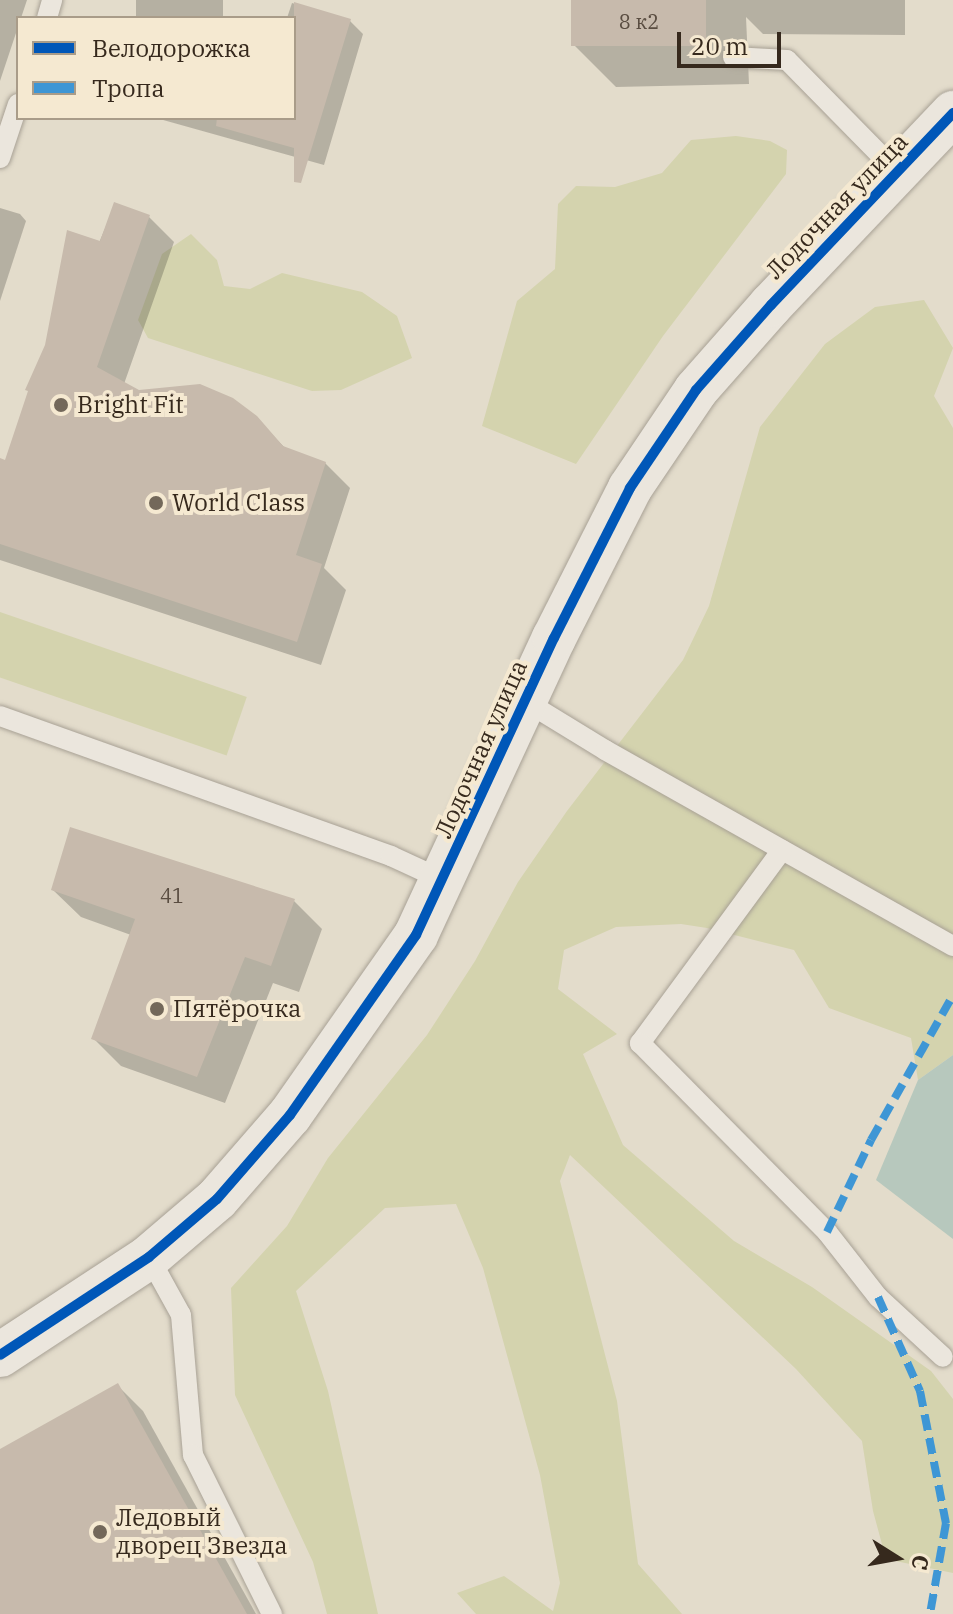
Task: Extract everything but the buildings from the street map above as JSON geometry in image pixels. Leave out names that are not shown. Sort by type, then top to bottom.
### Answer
[{"type":"street","name":"Лодочная улица","points":[[0,1355],[149,1257],[217,1199],[290,1115],[416,935],[525,701],[630,488],[696,390],[953,113]]},
{"type":"lane","points":[[733,57],[787,60],[897,172]]},
{"type":"lane","points":[[0,158],[16,110]]},
{"type":"lane","points":[[525,701],[953,946]]},
{"type":"lane","points":[[0,716],[391,856],[443,880]]},
{"type":"lane","points":[[782,850],[640,1043],[827,1232],[878,1297],[943,1357]]},
{"type":"lane","points":[[149,1257],[181,1315],[193,1455],[272,1614]]},
{"type":"green space","points":[[736,136],[770,141],[787,150],[786,174],[663,336],[576,464],[482,426],[517,301],[555,269],[558,204],[576,186],[615,187],[662,173],[691,140]]},
{"type":"green space","points":[[191,234],[217,260],[224,286],[250,289],[282,273],[362,292],[397,316],[412,358],[341,390],[312,391],[148,338],[138,320],[162,254]]},
{"type":"green space","points":[[924,300],[953,348],[934,396],[953,428],[953,1055],[918,1080],[911,1038],[829,1008],[794,950],[707,928],[681,924],[616,927],[564,950],[558,989],[617,1034],[583,1054],[623,1145],[734,1241],[812,1287],[931,1371],[953,1399],[953,1573],[886,1559],[873,1511],[862,1441],[796,1369],[570,1155],[560,1181],[617,1401],[638,1564],[682,1614],[476,1614],[457,1593],[504,1576],[553,1611],[560,1583],[540,1475],[483,1268],[456,1204],[385,1208],[296,1291],[328,1391],[378,1614],[327,1614],[313,1562],[235,1395],[231,1288],[287,1226],[328,1158],[427,1035],[475,961],[518,882],[567,811],[683,660],[709,606],[760,427],[825,344],[875,307]]},
{"type":"green space","points":[[0,612],[247,697],[227,756],[0,678]]},
{"type":"shaded area","points":[[953,1055],[953,1239],[876,1180],[918,1080]]},
{"type":"marked path","points":[[827,1232],[871,1140],[953,995]]},
{"type":"marked path","points":[[878,1297],[920,1391],[946,1523],[930,1614]]},
{"type":"cycle path","points":[[0,1355],[149,1257],[217,1199],[290,1115],[416,935],[554,638],[630,488],[696,390],[771,305],[953,113]]},
{"type":"place","name":"Bright Fit","points":[[61,405]]},
{"type":"place","name":"World Class","points":[[156,503]]},
{"type":"place","name":"Пятёрочка","points":[[157,1009]]},
{"type":"place","name":"Ледовый дворец Звезда","points":[[100,1532]]}]
